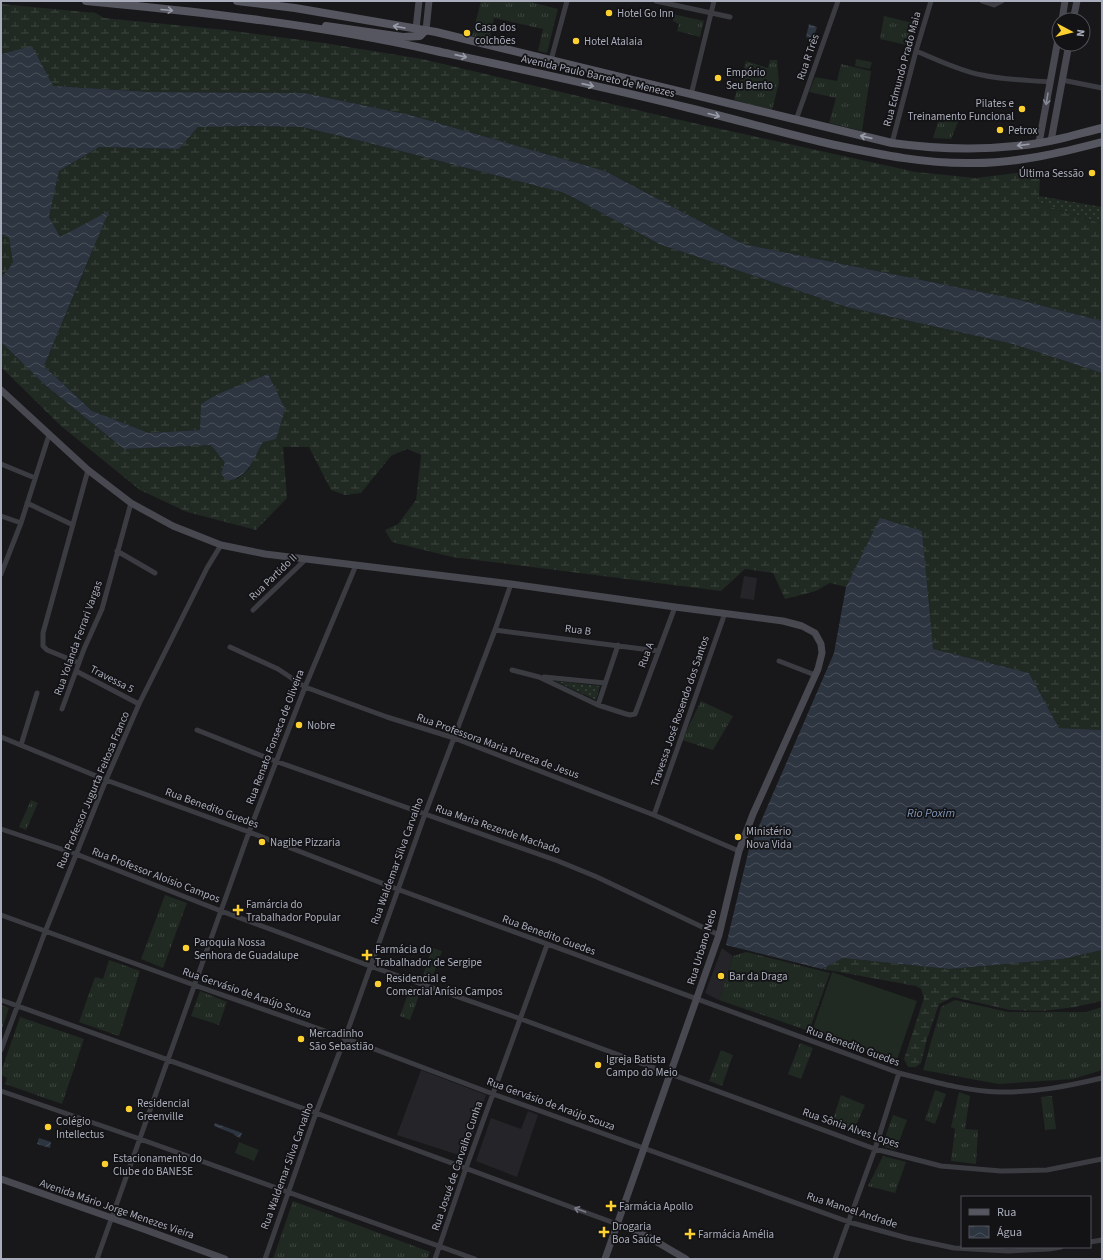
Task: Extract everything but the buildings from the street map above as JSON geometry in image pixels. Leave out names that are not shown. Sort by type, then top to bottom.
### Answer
[{"type":"main road","name":"Avenida Paulo Barreto de Menezes","points":[[86,1],[293,25],[399,43],[686,107],[795,136],[889,157],[935,162],[975,163],[1024,159],[1062,152],[1102,142]]},
{"type":"main road","name":"Avenida Paulo Barreto de Menezes","points":[[237,1],[296,5],[551,60],[892,143],[931,148],[1005,148],[1051,141],[1102,128]]},
{"type":"main road","points":[[293,25],[317,24],[403,37],[421,32],[434,50]]},
{"type":"street","points":[[419,1],[421,32]]},
{"type":"street","points":[[421,32],[429,1]]},
{"type":"street","points":[[551,60],[567,1]]},
{"type":"street","points":[[656,1],[730,17]]},
{"type":"street","points":[[691,95],[714,1]]},
{"type":"street","name":"Rua R Três","points":[[796,120],[838,1]]},
{"type":"street","name":"Rua Edmundo Prado Maia","points":[[892,143],[916,51],[931,1]]},
{"type":"street","points":[[982,1],[994,5],[1002,1]]},
{"type":"street","points":[[1063,12],[1065,1]]},
{"type":"street","points":[[1075,12],[1077,1]]},
{"type":"street","points":[[916,51],[967,71],[982,75],[1050,82]]},
{"type":"street","points":[[1039,143],[1056,52]]},
{"type":"street","points":[[1051,141],[1067,52]]},
{"type":"street","points":[[1062,80],[1102,88]]},
{"type":"street","points":[[1044,114],[1056,113]]},
{"type":"street","points":[[1,390],[88,470],[131,503],[173,526],[221,545],[265,554],[510,584],[725,613]]},
{"type":"street","points":[[1,574],[21,523],[50,435]]},
{"type":"street","points":[[1,464],[35,478]]},
{"type":"street","points":[[79,663],[47,650],[43,646],[43,633],[88,470]]},
{"type":"street","points":[[27,503],[73,525]]},
{"type":"street","name":"Rua Yolanda Ferrari Vargas","points":[[62,709],[79,663],[102,609],[131,503]]},
{"type":"street","points":[[1,516],[21,523]]},
{"type":"street","name":"Rua Professor Jugurta Feitosa Franco","points":[[1,1050],[16,1006],[76,854],[139,704],[207,568],[221,545]]},
{"type":"street","points":[[118,551],[155,573]]},
{"type":"street","name":"Rua Partido II","points":[[253,610],[306,558]]},
{"type":"street","name":"Rua Renato Fonseca de Oliveira","points":[[97,1259],[167,1059],[275,762],[356,565]]},
{"type":"street","name":"Rua Waldemar Silva Carvalho","points":[[265,1259],[397,890],[496,630],[510,584]]},
{"type":"street","name":"Rua A","points":[[598,705],[630,715],[635,714],[675,607]]},
{"type":"street","name":"Rua Urbano Neto","points":[[605,1259],[719,935],[739,851],[753,814],[815,675],[822,653],[821,644],[815,633],[802,626],[783,620],[725,613]]},
{"type":"street","name":"Travessa José Rosendo dos Santos","points":[[654,815],[725,613]]},
{"type":"street","name":"Rua B","points":[[496,630],[658,651]]},
{"type":"street","points":[[539,677],[598,705],[618,645]]},
{"type":"street","name":"Rua Professora Maria Pureza de Jesus","points":[[230,647],[278,669],[305,687],[387,717],[454,738],[654,815],[739,851]]},
{"type":"street","points":[[779,661],[815,675]]},
{"type":"street","points":[[512,670],[539,677],[605,683]]},
{"type":"street","name":"Travessa 5","points":[[76,672],[139,704]]},
{"type":"street","points":[[21,745],[37,693]]},
{"type":"street","name":"Rua Maria Rezende Machado","points":[[197,730],[275,762],[558,861],[597,877],[719,935]]},
{"type":"street","name":"Rua Benedito Guedes","points":[[1,737],[106,780],[249,832],[397,890],[899,1073],[952,1086],[998,1092],[1065,1087],[1102,1078]]},
{"type":"street","name":"Rua Professor Aloísio Campos","points":[[1,829],[76,854],[221,911],[370,966],[521,1019]]},
{"type":"street","name":"Rua Gervásio de Araújo Souza","points":[[1,915],[345,1038],[493,1094],[644,1148]]},
{"type":"street","name":"Rua Josué de Carvalho Cunha","points":[[435,1259],[466,1168],[547,945]]},
{"type":"street","points":[[1,1000],[316,1113],[617,1224],[645,1235],[686,1259]]},
{"type":"street","name":"Rua Sônia Alves Lopes","points":[[521,1019],[875,1149],[941,1166],[1001,1171],[1046,1170],[1102,1159]]},
{"type":"street","points":[[835,1259],[875,1149],[899,1073]]},
{"type":"street","points":[[1,1091],[475,1259]]},
{"type":"street","name":"Rua Manoel Andrade","points":[[644,1148],[849,1222],[907,1238],[954,1248],[1008,1250],[1056,1248]]},
{"type":"street","name":"Avenida Mário Jorge Menezes Vieira","points":[[1,1179],[225,1259]]},
{"type":"street","points":[[1091,1242],[1102,1240]]},
{"type":"shaded area","points":[[744,576],[757,578],[754,600],[740,598]]},
{"type":"shaded area","points":[[722,948],[733,956],[719,1000],[705,993]]},
{"type":"shaded area","points":[[421,1070],[486,1095],[465,1157],[397,1135]]},
{"type":"shaded area","points":[[528,1111],[538,1115],[517,1177],[476,1161],[491,1118],[521,1129]]},
{"type":"green space","points":[[481,1],[527,1],[558,9],[547,53],[538,51],[543,29],[494,18],[489,40],[472,36]]},
{"type":"green space","points":[[1,4],[96,13],[104,18],[226,30],[324,43],[422,59],[671,118],[916,172],[976,178],[1032,171],[1040,178],[1039,196],[1036,202],[1102,224],[1102,321],[1016,299],[743,244],[605,171],[410,115],[304,93],[153,92],[52,86],[32,47],[1,54]]},
{"type":"green space","points":[[673,14],[704,21],[700,37],[677,31],[679,24],[673,21]]},
{"type":"green space","points":[[884,16],[917,24],[911,46],[880,39]]},
{"type":"green space","points":[[856,59],[872,62],[870,69],[855,66]]},
{"type":"green space","points":[[770,60],[777,60],[779,83],[772,110],[734,100],[746,61],[768,68]]},
{"type":"green space","points":[[841,64],[871,71],[862,131],[829,123],[836,98],[809,92],[815,77],[837,81]]},
{"type":"green space","points":[[941,112],[959,120],[951,139],[933,138]]},
{"type":"green space","points":[[198,127],[302,127],[565,193],[659,244],[847,307],[1013,344],[1102,373],[1102,730],[1059,728],[1029,673],[932,649],[922,531],[880,519],[846,587],[830,583],[816,591],[785,599],[773,573],[745,569],[721,591],[452,557],[392,542],[385,530],[398,524],[416,500],[421,455],[407,449],[391,456],[361,493],[345,495],[331,490],[309,447],[283,447],[287,498],[256,530],[187,512],[140,490],[61,426],[1,367],[1,342],[44,384],[124,449],[211,445],[237,479],[248,470],[263,442],[268,374],[246,383],[200,430],[149,433],[92,411],[44,366],[108,212],[60,238],[49,217],[59,171],[99,147],[179,149]]},
{"type":"green space","points":[[1039,196],[1102,207],[1102,224],[1036,202]]},
{"type":"green space","points":[[1,234],[9,238],[13,263],[1,278]]},
{"type":"green space","points":[[555,681],[600,686],[596,700]]},
{"type":"green space","points":[[701,701],[733,716],[713,750],[682,740]]},
{"type":"green space","points":[[31,800],[38,803],[26,830],[19,827]]},
{"type":"green space","points":[[165,895],[187,903],[163,968],[141,959]]},
{"type":"green space","points":[[432,948],[442,951],[431,981],[422,978]]},
{"type":"green space","points":[[1102,950],[1102,1001],[1075,1007],[1043,1011],[1010,1010],[953,997],[939,1004],[927,1039],[921,1063],[916,1067],[908,1067],[904,1059],[924,998],[921,989],[916,986],[822,969],[843,958],[949,969],[1063,959]]},
{"type":"green space","points":[[746,952],[830,973],[809,1031],[719,1000],[733,956]]},
{"type":"green space","points":[[109,960],[140,971],[119,1036],[79,1022],[95,977],[103,979]]},
{"type":"green space","points":[[832,972],[917,1001],[897,1060],[812,1031]]},
{"type":"green space","points":[[411,986],[421,990],[410,1020],[400,1016]]},
{"type":"green space","points":[[200,991],[227,1002],[219,1025],[191,1016]]},
{"type":"green space","points":[[955,1000],[1008,1012],[1086,1012],[1102,1007],[1102,1070],[1073,1079],[998,1084],[923,1070],[941,1007]]},
{"type":"green space","points":[[1,1005],[9,1008],[1,1032]]},
{"type":"green space","points":[[20,1017],[84,1039],[62,1104],[5,1084],[7,1078],[1,1075],[1,1072]]},
{"type":"green space","points":[[800,1043],[813,1048],[801,1079],[788,1074]]},
{"type":"green space","points":[[721,1050],[733,1055],[722,1086],[709,1081]]},
{"type":"green space","points":[[935,1090],[946,1094],[935,1124],[925,1120]]},
{"type":"green space","points":[[959,1092],[970,1096],[965,1129],[978,1130],[976,1164],[951,1161],[955,1129],[951,1127]]},
{"type":"green space","points":[[841,1095],[865,1105],[854,1130],[832,1122]]},
{"type":"green space","points":[[1052,1096],[1056,1129],[1045,1130],[1041,1097]]},
{"type":"green space","points":[[893,1115],[907,1120],[896,1150],[882,1146]]},
{"type":"green space","points":[[239,1142],[259,1150],[254,1161],[235,1153]]},
{"type":"green space","points":[[883,1156],[906,1162],[895,1193],[868,1186]]},
{"type":"green space","points":[[293,1201],[430,1252],[427,1259],[273,1259]]},
{"type":"water","points":[[809,24],[817,27],[813,39],[806,37]]},
{"type":"water","points":[[32,46],[53,86],[153,92],[304,93],[410,115],[605,171],[743,244],[1016,299],[1102,321],[1102,373],[1013,344],[847,307],[659,244],[565,193],[302,127],[198,127],[179,149],[99,147],[59,171],[49,217],[60,237],[109,211],[44,366],[92,411],[149,433],[200,430],[201,404],[218,394],[268,374],[285,409],[276,439],[263,442],[246,471],[235,479],[228,481],[221,474],[225,463],[211,445],[124,449],[44,384],[1,342],[1,278],[13,263],[9,238],[1,234],[1,54]]},
{"type":"water","name":"Rio Poxim","points":[[880,518],[922,531],[933,649],[1029,673],[1059,728],[1102,730],[1102,950],[1063,959],[949,969],[843,958],[822,969],[726,945],[749,849],[834,653],[846,587]]},
{"type":"water","points":[[215,1123],[242,1133],[240,1138],[214,1126]]},
{"type":"water","points":[[39,1138],[51,1142],[50,1148],[37,1144]]},
{"type":"place","name":"Hotel Go Inn","points":[[609,13]]},
{"type":"place","name":"Casa dos colchões","points":[[467,33]]},
{"type":"place","name":"Hotel Atalaia","points":[[576,41]]},
{"type":"place","name":"Empório Seu Bento","points":[[718,78]]},
{"type":"place","name":"Pilates e Treinamento Funcional","points":[[1022,109]]},
{"type":"place","name":"Petrox","points":[[1000,130]]},
{"type":"place","name":"Última Sessão","points":[[1092,173]]},
{"type":"place","name":"Nobre","points":[[299,725]]},
{"type":"place","name":"Ministério Nova Vida","points":[[738,837]]},
{"type":"place","name":"Nagibe Pizzaria","points":[[262,842]]},
{"type":"place","name":"Famárcia do Trabalhador Popular","points":[[238,910]]},
{"type":"place","name":"Paroquia Nossa Senhora de Guadalupe","points":[[186,948]]},
{"type":"place","name":"Farmácia do Trabalhador de Sergipe","points":[[367,955]]},
{"type":"place","name":"Bar da Draga","points":[[721,976]]},
{"type":"place","name":"Residencial e Comercial Anísio Campos","points":[[378,984]]},
{"type":"place","name":"Mercadinho São Sebastião","points":[[301,1039]]},
{"type":"place","name":"Igreja Batista Campo do Meio","points":[[598,1065]]},
{"type":"place","name":"Residencial Greenville","points":[[129,1109]]},
{"type":"place","name":"Colégio Intellectus","points":[[48,1127]]},
{"type":"place","name":"Estacionamento do Clube do BANESE","points":[[105,1164]]},
{"type":"place","name":"Farmácia Apollo","points":[[611,1206]]},
{"type":"place","name":"Drogaria Boa Saúde","points":[[604,1232]]},
{"type":"place","name":"Farmácia Amélia","points":[[690,1234]]}]
